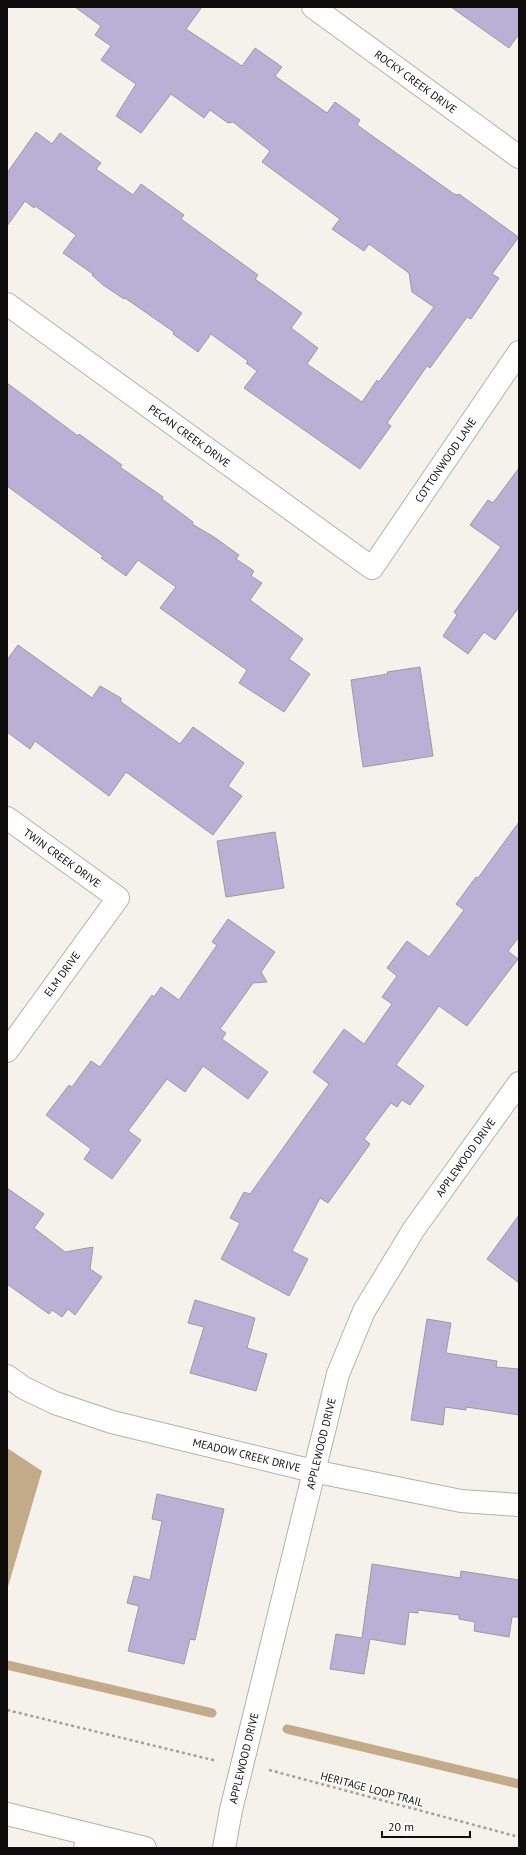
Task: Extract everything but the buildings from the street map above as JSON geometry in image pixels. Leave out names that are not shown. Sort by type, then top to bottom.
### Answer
[{"type":"street","name":"ROCKY CREEK DRIVE","points":[[313,7],[519,158]]},
{"type":"street","name":"PECAN CREEK DRIVE","points":[[7,304],[372,568]]},
{"type":"street","name":"COTTONWOOD LANE","points":[[372,568],[519,352]]},
{"type":"street","name":"TWIN CREEK DRIVE","points":[[7,818],[118,898]]},
{"type":"street","name":"ELM DRIVE","points":[[7,1050],[118,898]]},
{"type":"street","name":"APPLEWOOD DRIVE","points":[[224,1848],[313,1471],[338,1374],[364,1311],[414,1229],[519,1083]]},
{"type":"street","name":"MEADOW CREEK DRIVE","points":[[7,1376],[24,1388],[55,1403],[81,1413],[313,1471],[462,1501],[519,1505]]},
{"type":"street","points":[[7,1814],[86,1841],[145,1848]]},
{"type":"path","points":[[7,1710],[214,1760]]},
{"type":"path","name":"HERITAGE LOOP TRAIL","points":[[267,1770],[519,1837]]},
{"type":"shaded area","points":[[7,1448],[42,1471],[7,1590]]},
{"type":"waterway","points":[[7,1665],[212,1713]]},
{"type":"waterway","points":[[287,1729],[519,1784]]}]
